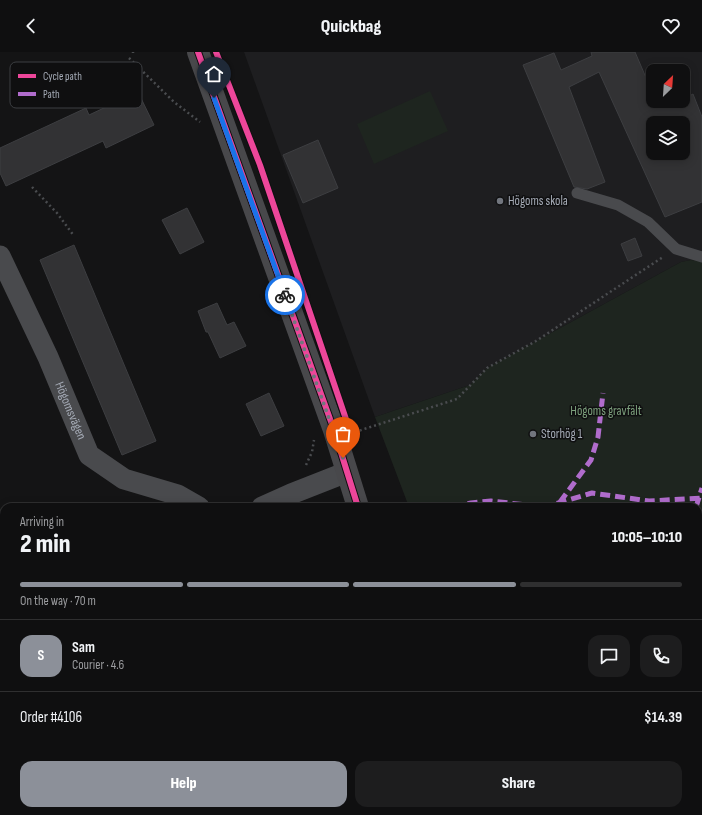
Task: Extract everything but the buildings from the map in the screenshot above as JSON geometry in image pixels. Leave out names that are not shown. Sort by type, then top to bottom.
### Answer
[{"type":"street","points":[[198,52],[357,503]]},
{"type":"street","name":"Högomsvägen","points":[[0,256],[48,358],[89,455],[124,479],[178,496],[191,503]]},
{"type":"street","points":[[271,503],[347,472]]},
{"type":"lane","points":[[577,193],[618,205],[648,222],[676,249],[702,257]]},
{"type":"path","points":[[142,68],[174,102],[201,123]]},
{"type":"path","points":[[32,187],[58,213],[74,236]]},
{"type":"path","points":[[349,427],[351,434],[457,399],[487,368],[536,341],[676,249]]},
{"type":"shaded area","name":"Högoms skola","points":[[244,52],[702,52],[702,262],[691,260],[681,262],[487,368],[470,385],[375,417]]},
{"type":"green space","points":[[430,91],[448,131],[374,164],[357,124]]},
{"type":"green space","name":"Högoms gravfält","points":[[691,260],[702,262],[702,503],[407,503],[375,417],[470,385],[487,368],[681,262]]},
{"type":"marked path","points":[[560,502],[591,460],[598,437],[603,393]]},
{"type":"marked path","points":[[697,503],[702,488]]},
{"type":"marked path","points":[[558,503],[592,493],[649,501],[702,498]]},
{"type":"marked path","points":[[471,503],[491,501],[509,503]]},
{"type":"cycle path","points":[[198,52],[334,430],[357,503]]},
{"type":"cycle path","points":[[216,52],[260,165],[351,434]]},
{"type":"way so far","points":[[285,295],[343,458]]},
{"type":"place","name":"Högoms skola","points":[[500,201]]},
{"type":"place","name":"Storhög 1","points":[[533,434]]},
{"type":"route","points":[[214,98],[285,295]]}]
